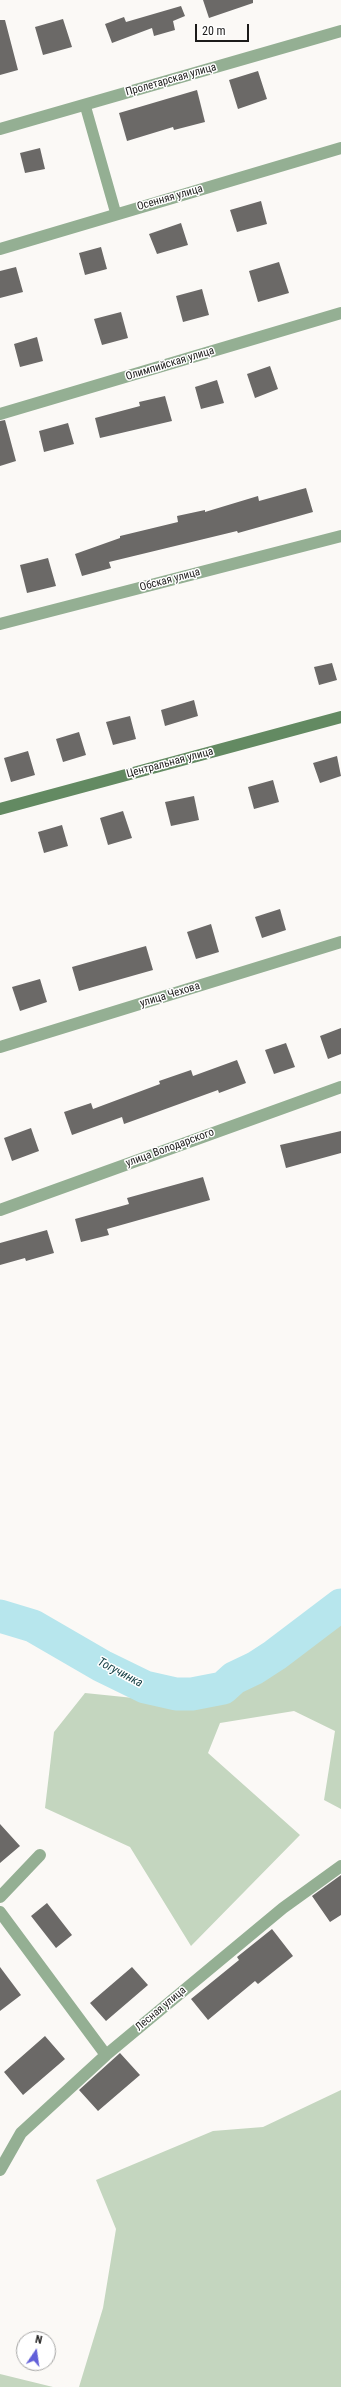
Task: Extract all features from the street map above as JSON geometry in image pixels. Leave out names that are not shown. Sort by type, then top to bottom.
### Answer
[{"type":"main road","name":"Центральная улица","points":[[0,810],[341,717]]},
{"type":"street","name":"Пролетарская улица","points":[[0,129],[341,30]]},
{"type":"street","name":"Осенняя улица","points":[[0,249],[341,148]]},
{"type":"street","name":"Олимпийская улица","points":[[0,414],[341,313]]},
{"type":"street","name":"Обская улица","points":[[0,624],[341,536]]},
{"type":"street","name":"улица Чехова","points":[[0,1048],[341,942]]},
{"type":"street","name":"улица Володарского","points":[[0,1210],[341,1087]]},
{"type":"street","points":[[0,1897],[40,1855]]},
{"type":"street","name":"Лесная улица","points":[[0,2170],[21,2133],[106,2055],[283,1908],[341,1866]]},
{"type":"street","points":[[0,1912],[106,2055]]},
{"type":"lane","points":[[85,105],[116,214]]},
{"type":"green space","points":[[341,1621],[341,1809],[324,1800],[335,1731],[294,1711],[220,1723],[208,1753],[300,1835],[191,1946],[130,1847],[45,1808],[54,1732],[85,1693],[202,1705]]},
{"type":"green space","points":[[341,2090],[341,2387],[79,2387],[103,2308],[116,2229],[96,2180],[213,2131],[263,2127]]},
{"type":"green space","points":[[0,2374],[53,2387],[0,2387]]},
{"type":"building","points":[[203,0],[253,0],[253,3],[209,18]]},
{"type":"building","points":[[181,6],[185,16],[173,21],[175,30],[154,36],[152,28],[112,43],[105,24],[124,17],[126,22]]},
{"type":"building","points":[[63,19],[72,47],[43,55],[35,27]]},
{"type":"building","points":[[0,20],[5,20],[18,70],[0,75]]},
{"type":"building","points":[[258,71],[267,99],[238,109],[229,80]]},
{"type":"building","points":[[197,90],[205,122],[174,130],[173,127],[127,141],[119,113]]},
{"type":"building","points":[[40,148],[45,169],[25,173],[20,153]]},
{"type":"building","points":[[261,201],[267,224],[237,232],[230,210]]},
{"type":"building","points":[[181,223],[188,245],[157,254],[149,234]]},
{"type":"building","points":[[101,247],[107,269],[85,275],[79,253]]},
{"type":"building","points":[[279,262],[289,293],[258,302],[249,271]]},
{"type":"building","points":[[16,267],[23,292],[0,298],[0,271]]},
{"type":"building","points":[[202,289],[209,315],[183,322],[176,296]]},
{"type":"building","points":[[121,312],[128,338],[102,345],[94,319]]},
{"type":"building","points":[[37,337],[43,361],[20,367],[14,344]]},
{"type":"building","points":[[270,366],[278,389],[255,398],[247,374]]},
{"type":"building","points":[[217,380],[224,403],[201,409],[195,387]]},
{"type":"building","points":[[165,396],[172,421],[100,438],[95,418],[140,406],[139,402]]},
{"type":"building","points":[[5,420],[16,461],[0,466],[0,421]]},
{"type":"building","points":[[68,423],[74,444],[44,452],[39,431]]},
{"type":"building","points":[[306,488],[313,512],[238,533],[237,531],[109,562],[111,568],[82,576],[75,554],[120,538],[120,536],[178,522],[177,516],[205,510],[205,512],[258,496],[259,501]]},
{"type":"building","points":[[48,558],[56,586],[27,593],[20,565]]},
{"type":"building","points":[[332,663],[337,680],[319,685],[314,667]]},
{"type":"building","points":[[194,700],[198,716],[165,726],[161,710]]},
{"type":"building","points":[[130,716],[136,739],[113,745],[106,722]]},
{"type":"building","points":[[79,732],[86,755],[63,762],[56,739]]},
{"type":"building","points":[[28,751],[35,775],[11,782],[4,758]]},
{"type":"building","points":[[337,756],[341,776],[320,783],[313,763]]},
{"type":"building","points":[[273,780],[279,802],[254,809],[248,787]]},
{"type":"building","points":[[194,796],[199,820],[171,826],[165,802]]},
{"type":"building","points":[[123,811],[132,838],[108,845],[100,818]]},
{"type":"building","points":[[62,825],[68,846],[44,853],[38,832]]},
{"type":"building","points":[[280,909],[286,930],[262,938],[255,917]]},
{"type":"building","points":[[211,924],[219,952],[196,959],[187,932]]},
{"type":"building","points":[[146,946],[153,970],[79,991],[72,967]]},
{"type":"building","points":[[40,979],[47,1002],[20,1011],[12,987]]},
{"type":"building","points":[[341,1028],[341,1054],[328,1059],[320,1036]]},
{"type":"building","points":[[286,1043],[295,1067],[274,1074],[265,1050]]},
{"type":"building","points":[[237,1060],[246,1083],[219,1093],[218,1090],[124,1124],[122,1117],[72,1135],[64,1112],[91,1103],[93,1109],[160,1084],[159,1081],[191,1070],[193,1076]]},
{"type":"building","points":[[31,1128],[39,1151],[12,1161],[4,1138]]},
{"type":"building","points":[[341,1131],[341,1153],[286,1168],[280,1145]]},
{"type":"building","points":[[203,1177],[210,1200],[107,1229],[109,1235],[81,1242],[75,1219],[129,1204],[127,1198]]},
{"type":"building","points":[[47,1230],[54,1253],[26,1261],[25,1258],[0,1265],[0,1243]]},
{"type":"building","points":[[0,1824],[20,1846],[0,1863]]},
{"type":"building","points":[[341,1875],[341,1915],[330,1922],[312,1896]]},
{"type":"building","points":[[47,1903],[72,1935],[56,1948],[31,1916]]},
{"type":"building","points":[[272,1929],[293,1956],[258,1984],[255,1981],[208,2020],[191,1999],[239,1960],[237,1957]]},
{"type":"building","points":[[0,1967],[21,1995],[0,2011]]},
{"type":"building","points":[[132,1967],[148,1985],[106,2021],[90,2003]]},
{"type":"building","points":[[45,2036],[65,2059],[23,2095],[4,2072]]},
{"type":"building","points":[[120,2053],[140,2075],[98,2111],[79,2090]]},
{"type":"waterway","name":"Тогучинка","points":[[0,1616],[33,1626],[102,1666],[145,1687],[176,1694],[192,1694],[223,1688],[234,1678],[255,1668],[275,1655],[341,1605]]}]
